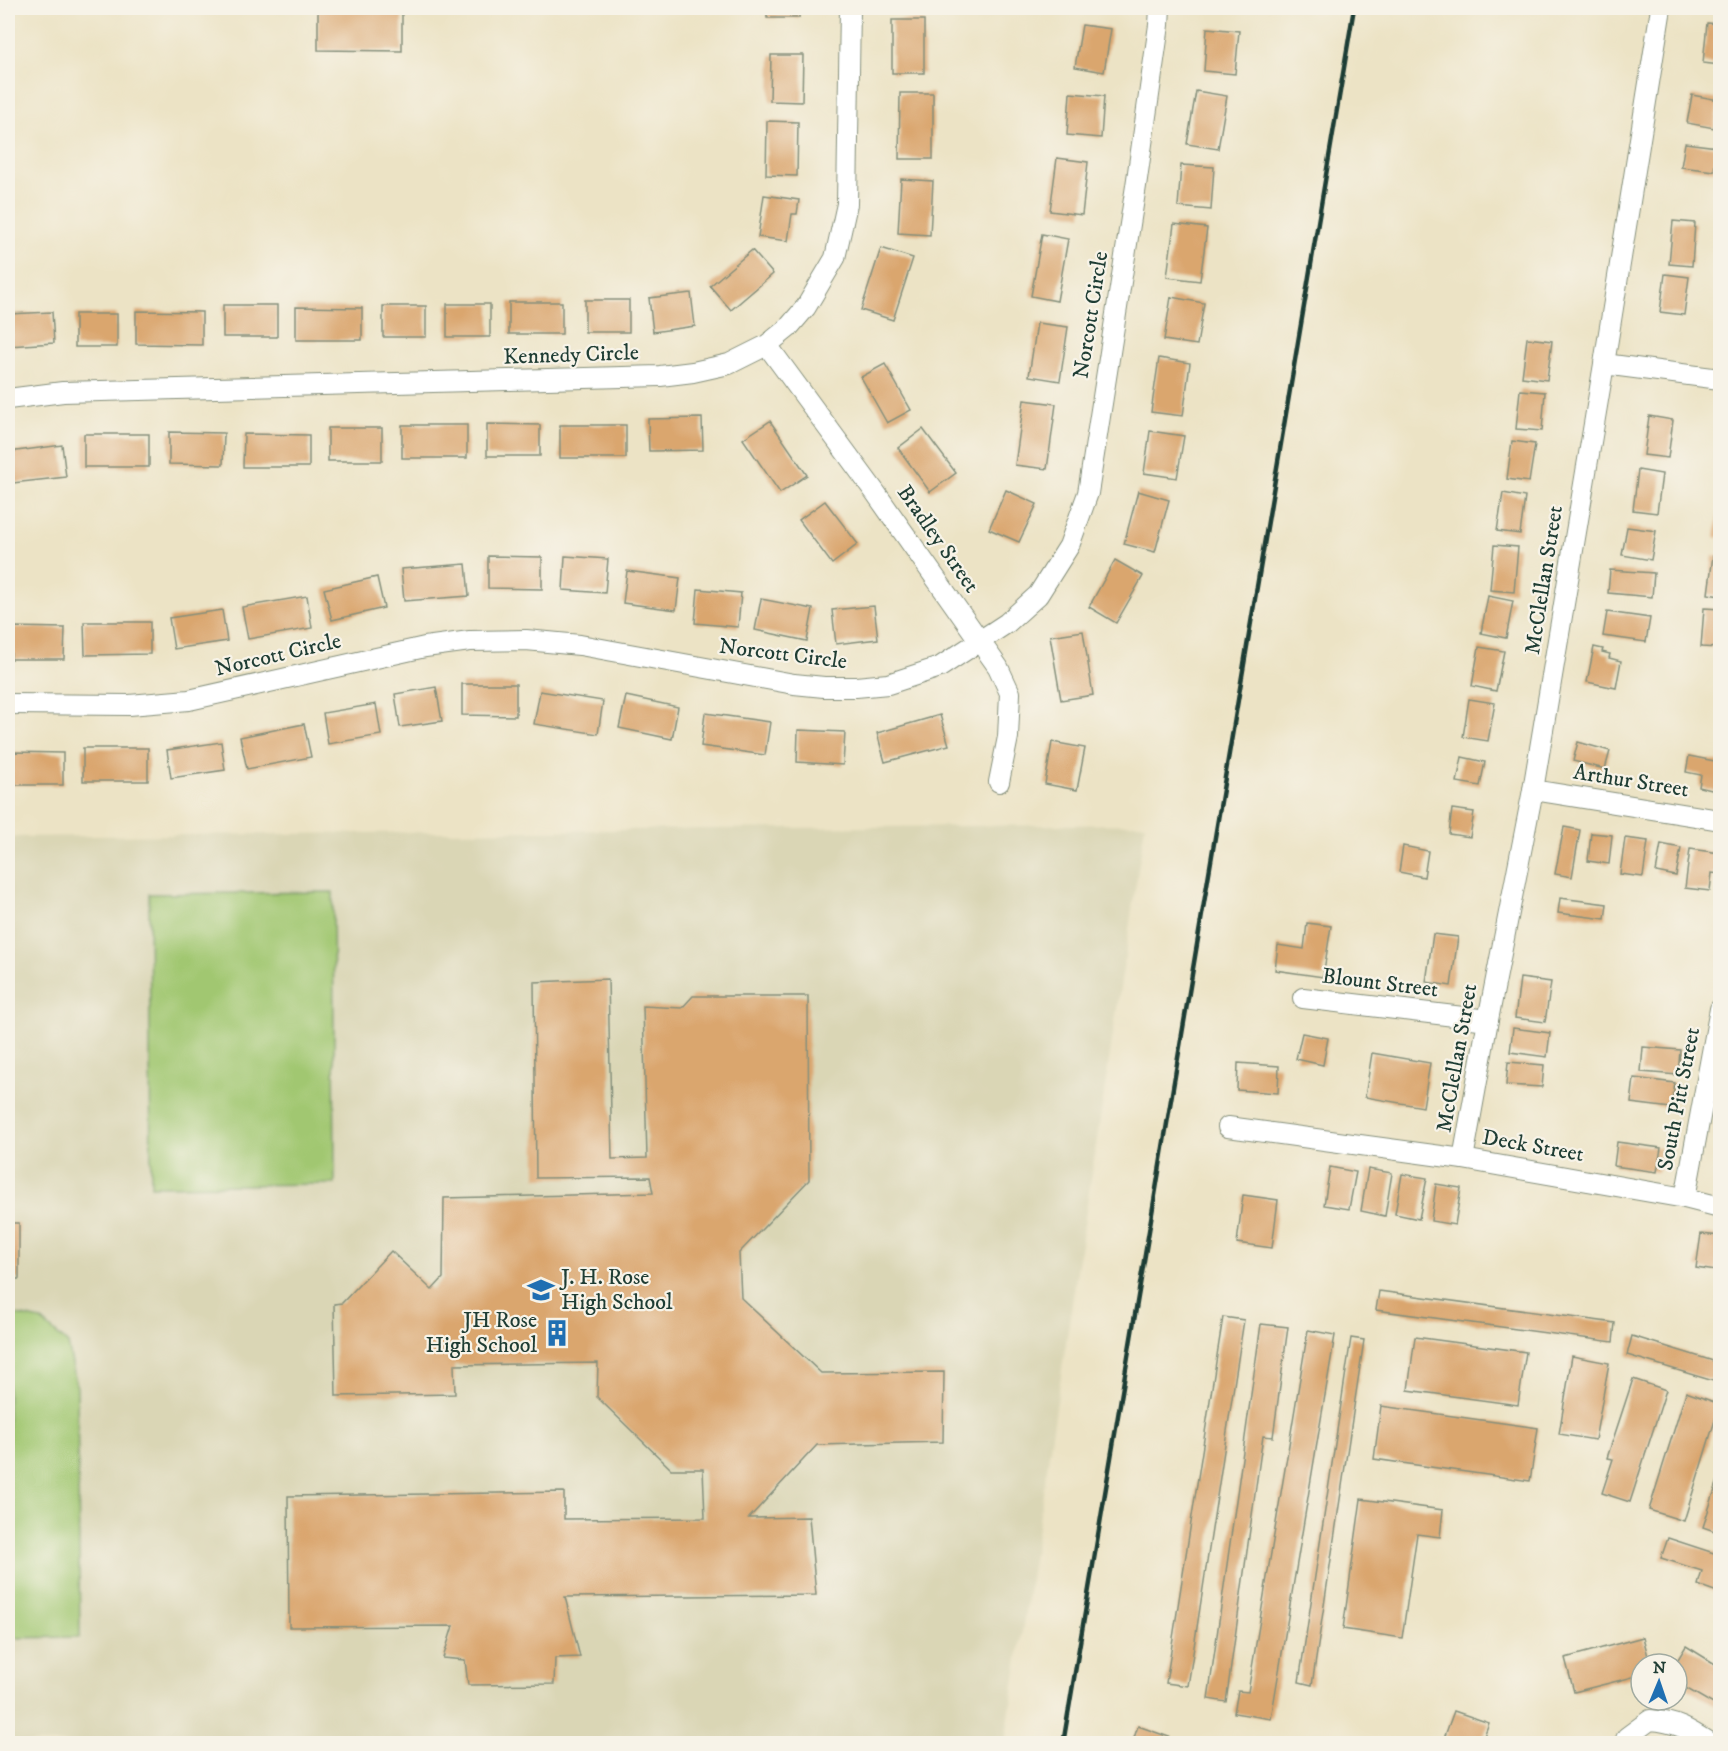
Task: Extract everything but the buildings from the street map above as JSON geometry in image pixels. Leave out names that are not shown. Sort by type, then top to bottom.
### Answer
[{"type":"street","name":"Kennedy Circle","points":[[8,399],[63,392],[660,376],[729,364],[767,345],[788,328],[806,307],[835,258],[847,204],[850,8]]},
{"type":"street","name":"Norcott Circle","points":[[8,704],[129,705],[189,700],[425,647],[482,640],[526,640],[580,645],[794,684],[824,687],[888,684],[940,667],[1007,623],[1038,594],[1069,546],[1088,493],[1136,186],[1160,8]]},
{"type":"street","name":"McClellan Street","points":[[1464,1159],[1488,1020],[1533,790],[1661,8]]},
{"type":"street","name":"Bradley Street","points":[[767,345],[875,492],[998,667],[1010,693],[1008,737],[999,782]]},
{"type":"street","points":[[1604,364],[1720,379]]},
{"type":"street","name":"Arthur Street","points":[[1533,790],[1720,820]]},
{"type":"street","name":"Blount Street","points":[[1303,998],[1488,1020]]},
{"type":"street","name":"South Pitt Street","points":[[1685,1198],[1720,1008]]},
{"type":"street","name":"Deck Street","points":[[1228,1127],[1464,1159],[1685,1198],[1720,1207]]},
{"type":"street","points":[[1624,1743],[1627,1737],[1650,1720],[1684,1726],[1711,1743]]},
{"type":"shaded area","name":"J. H. Rose High School","points":[[1145,824],[1005,1743],[8,1743],[8,837]]},
{"type":"green space","points":[[333,892],[335,1184],[151,1186],[149,894]]},
{"type":"green space","points":[[8,1313],[41,1320],[68,1344],[77,1388],[80,1637],[8,1638]]},
{"type":"railway","points":[[1063,1744],[1354,8]]},
{"type":"place","name":"J. H. Rose High School","points":[[541,1290]]},
{"type":"place","name":"JH Rose High School","points":[[557,1333]]}]
